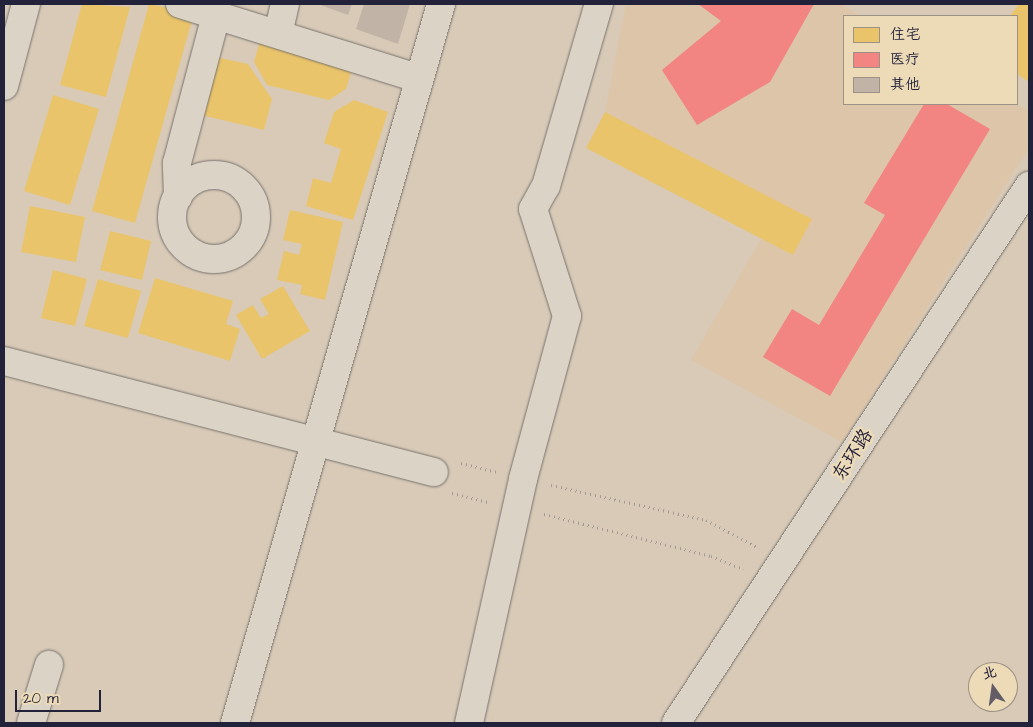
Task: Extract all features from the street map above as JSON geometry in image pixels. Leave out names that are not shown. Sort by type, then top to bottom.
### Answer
[{"type":"street","points":[[4,86],[26,4]]},
{"type":"street","points":[[180,4],[418,78]]},
{"type":"street","points":[[278,34],[285,4]]},
{"type":"street","points":[[236,723],[418,78],[441,4]]},
{"type":"street","points":[[469,723],[516,508],[567,316],[533,209],[546,186],[599,4]]},
{"type":"street","points":[[178,197],[176,163],[216,15]]},
{"type":"street","name":"东环路","points":[[676,723],[1029,186]]},
{"type":"street","points":[[4,361],[434,472]]},
{"type":"street","points":[[31,723],[49,665]]},
{"type":"path","points":[[448,460],[523,479],[706,520],[777,571],[435,489],[434,472],[448,460]]},
{"type":"shaded area","points":[[626,4],[840,4],[860,15],[843,15],[843,105],[1018,105],[1029,111],[1029,148],[842,442],[691,360],[761,239],[793,255],[811,219],[605,112]]},
{"type":"building: 住宅","points":[[82,4],[130,7],[106,97],[60,85]]},
{"type":"building: 住宅","points":[[149,4],[194,13],[135,223],[92,211]]},
{"type":"building: 住宅","points":[[1019,4],[1029,4],[1029,82],[1018,75],[1018,15],[1011,15]]},
{"type":"building: 住宅","points":[[261,38],[353,66],[346,89],[329,100],[267,85],[254,62]]},
{"type":"building: 住宅","points":[[211,56],[248,64],[272,99],[264,130],[197,114]]},
{"type":"building: 住宅","points":[[53,95],[99,109],[70,205],[24,191]]},
{"type":"building: 住宅","points":[[354,100],[388,112],[353,220],[306,206],[313,178],[331,183],[341,149],[324,143],[334,112]]},
{"type":"building: 住宅","points":[[605,112],[812,219],[793,255],[586,148]]},
{"type":"building: 住宅","points":[[30,206],[85,217],[76,262],[21,252]]},
{"type":"building: 住宅","points":[[290,210],[343,222],[325,300],[300,294],[302,285],[277,280],[284,251],[299,255],[302,244],[283,240]]},
{"type":"building: 住宅","points":[[110,231],[151,241],[142,280],[100,270]]},
{"type":"building: 住宅","points":[[53,270],[87,279],[75,326],[41,318]]},
{"type":"building: 住宅","points":[[155,278],[233,301],[226,324],[240,329],[230,361],[138,333]]},
{"type":"building: 住宅","points":[[98,279],[141,291],[128,338],[84,326]]},
{"type":"building: 住宅","points":[[283,286],[310,331],[262,359],[236,315],[253,305],[261,318],[269,314],[260,299]]},
{"type":"building: 医疗","points":[[698,4],[814,4],[770,82],[697,125],[662,70],[721,21]]},
{"type":"building: 医疗","points":[[923,105],[949,105],[990,129],[830,396],[763,357],[792,309],[819,325],[885,215],[864,203]]},
{"type":"building: 其他","points":[[318,4],[352,4],[348,15]]},
{"type":"building: 其他","points":[[364,4],[410,4],[398,44],[356,29]]}]
